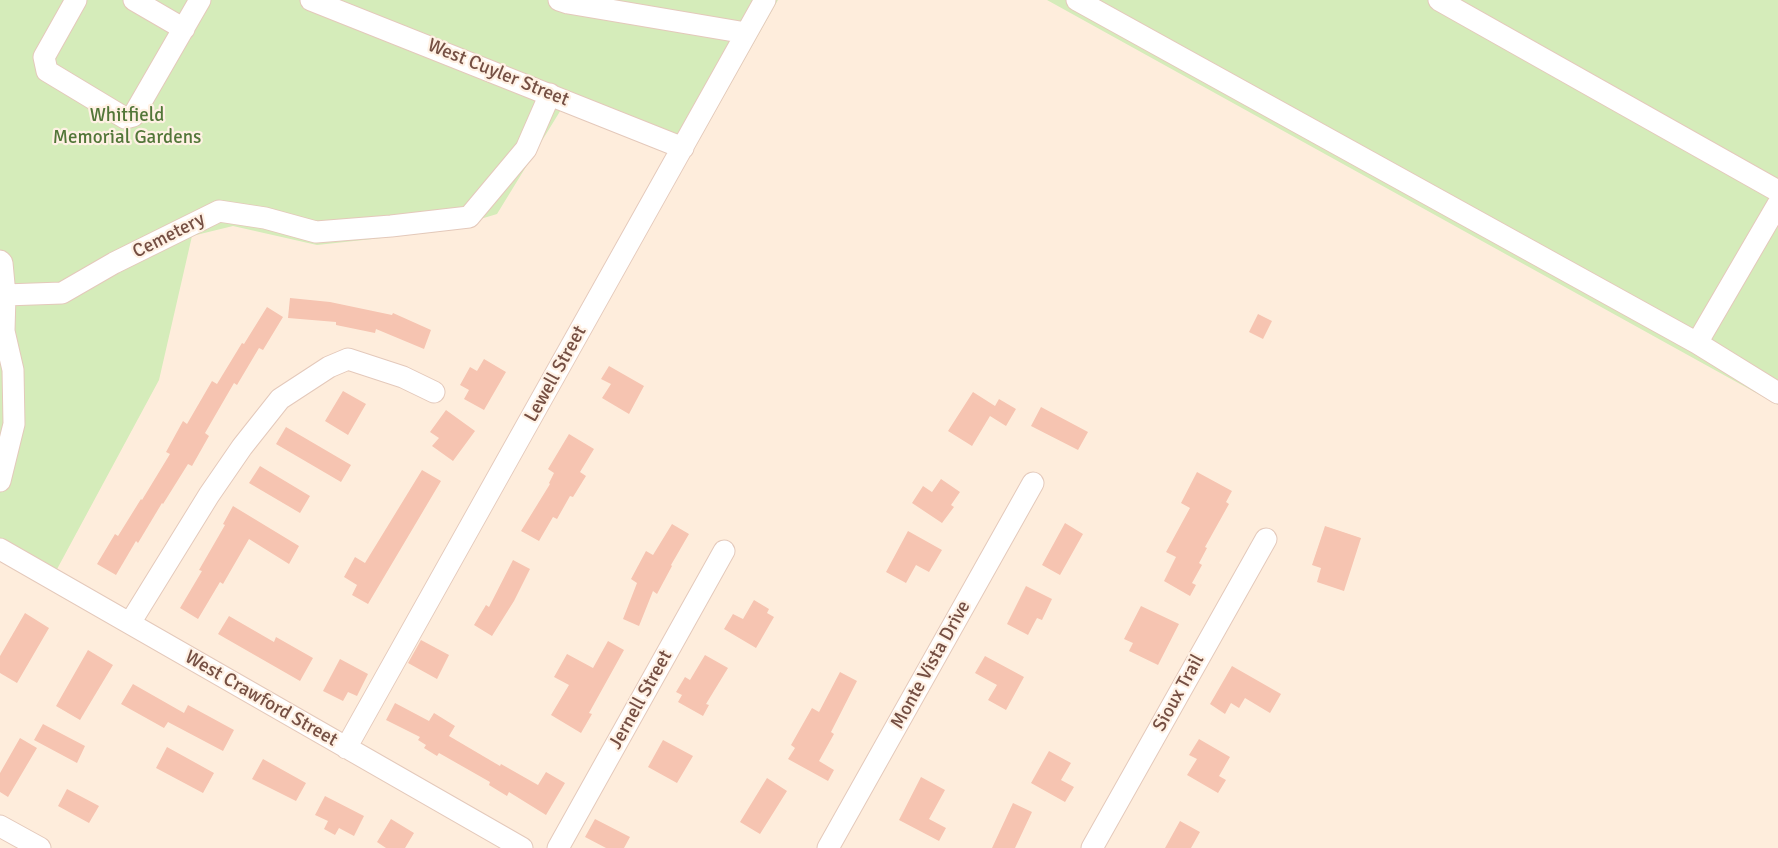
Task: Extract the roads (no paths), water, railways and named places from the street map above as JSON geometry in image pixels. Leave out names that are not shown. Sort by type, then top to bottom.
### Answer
[{"type":"street","points":[[76,0],[44,57],[46,71],[125,118],[133,116],[200,0]]},
{"type":"street","points":[[134,0],[184,29]]},
{"type":"street","name":"West Cuyler Street","points":[[311,0],[683,148]]},
{"type":"street","points":[[559,0],[746,33]]},
{"type":"street","name":"Lewell Street","points":[[346,748],[765,0]]},
{"type":"street","points":[[1077,0],[1697,343],[1778,393]]},
{"type":"street","points":[[1439,0],[1778,191]]},
{"type":"street","name":"Cemetery","points":[[2,296],[62,293],[114,263],[219,211],[265,218],[316,232],[469,217],[526,149],[550,94]]},
{"type":"street","points":[[1697,343],[1778,204]]},
{"type":"street","points":[[0,261],[2,263],[4,331],[13,370],[14,424],[0,481]]},
{"type":"street","points":[[130,623],[209,495],[280,399],[330,367],[348,359],[402,377],[434,392]]},
{"type":"street","name":"Monte Vista Drive","points":[[828,848],[1033,483]]},
{"type":"street","name":"Sioux Trail","points":[[1092,848],[1266,538]]},
{"type":"street","name":"West Crawford Street","points":[[0,550],[522,848]]},
{"type":"street","name":"Jernell Street","points":[[558,848],[724,552]]},
{"type":"street","points":[[0,826],[40,848]]},
{"type":"park label","name":"Whitfield Memorial Gardens","points":[[127,127]]}]
